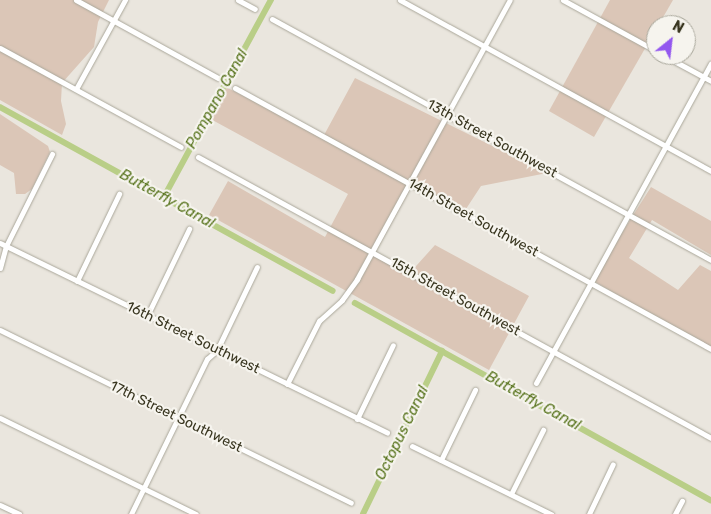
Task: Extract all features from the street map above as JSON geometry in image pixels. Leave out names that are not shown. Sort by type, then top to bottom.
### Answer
[{"type":"street","points":[[76,0],[218,78]]},
{"type":"street","points":[[76,89],[125,0]]},
{"type":"street","points":[[238,0],[255,9]]},
{"type":"street","points":[[400,0],[711,171]]},
{"type":"street","points":[[287,384],[319,321],[347,295],[372,252],[510,0]]},
{"type":"street","points":[[563,0],[646,46]]},
{"type":"street","name":"13th Street Southwest","points":[[272,19],[711,260]]},
{"type":"street","points":[[0,48],[180,147]]},
{"type":"street","points":[[536,383],[711,64]]},
{"type":"street","points":[[682,65],[711,81]]},
{"type":"street","name":"14th Street Southwest","points":[[235,88],[711,349]]},
{"type":"street","points":[[0,268],[6,246],[52,154]]},
{"type":"street","name":"15th Street Southwest","points":[[198,157],[711,438]]},
{"type":"street","points":[[77,281],[119,194]]},
{"type":"street","points":[[147,316],[189,229]]},
{"type":"street","name":"16th Street Southwest","points":[[0,243],[387,433]]},
{"type":"street","points":[[131,514],[207,359],[217,350],[257,268]]},
{"type":"street","name":"17th Street Southwest","points":[[0,330],[351,503]]},
{"type":"street","points":[[357,419],[393,345]]},
{"type":"street","points":[[441,460],[475,390]]},
{"type":"street","points":[[0,418],[196,514]]},
{"type":"street","points":[[511,494],[543,430]]},
{"type":"street","points":[[412,446],[552,514]]},
{"type":"street","points":[[588,514],[613,464]]},
{"type":"street","points":[[675,514],[682,501]]},
{"type":"street","points":[[0,505],[19,514]]},
{"type":"shaded area","points":[[0,0],[109,0],[98,22],[94,47],[62,83],[61,101],[66,124],[62,135],[0,100]]},
{"type":"shaded area","points":[[610,0],[673,0],[664,15],[646,15],[646,47],[594,137],[549,111]]},
{"type":"shaded area","points":[[355,78],[547,173],[481,186],[464,212],[413,184],[374,255],[408,275],[435,245],[529,296],[489,370],[209,215],[228,181],[325,237],[348,194],[205,116],[222,85],[323,137]]},
{"type":"shaded area","points":[[0,114],[48,146],[50,152],[32,189],[25,194],[16,194],[14,173],[0,165]]},
{"type":"shaded area","points":[[651,187],[711,221],[711,255],[652,220],[629,258],[678,290],[700,265],[711,271],[711,351],[592,280]]},
{"type":"waterway","name":"Pompano Canal","points":[[164,197],[271,0]]},
{"type":"waterway","name":"Butterfly Canal","points":[[0,107],[333,291]]},
{"type":"waterway","name":"Butterfly Canal","points":[[355,303],[711,500]]},
{"type":"waterway","name":"Octopus Canal","points":[[363,514],[442,351]]}]
